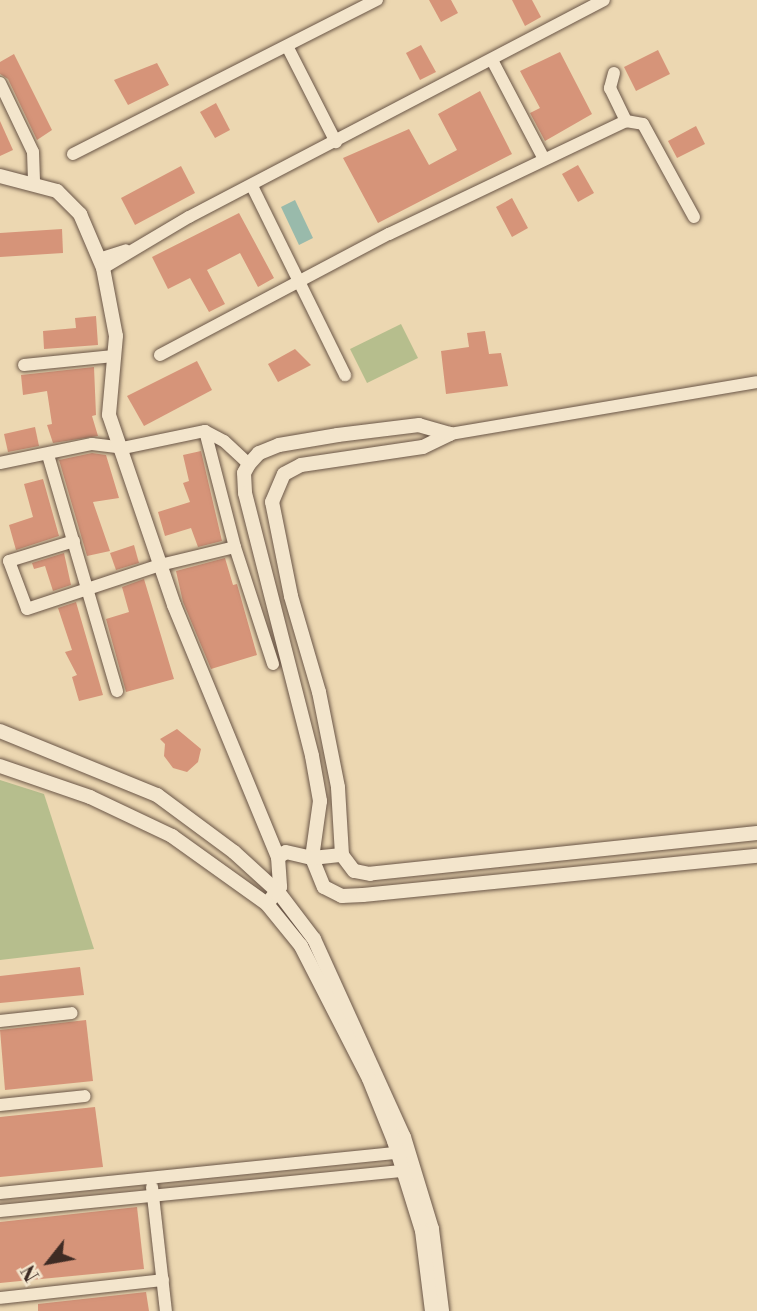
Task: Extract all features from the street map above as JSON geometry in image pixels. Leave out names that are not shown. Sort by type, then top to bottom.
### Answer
[{"type":"street","points":[[73,154],[377,0]]},
{"type":"street","points":[[101,263],[604,0]]},
{"type":"street","points":[[287,46],[336,142]]},
{"type":"street","points":[[492,60],[543,157]]},
{"type":"street","points":[[614,73],[610,88],[626,121]]},
{"type":"street","points":[[0,83],[33,152],[34,183]]},
{"type":"street","points":[[159,355],[543,157],[626,121],[643,124],[694,217]]},
{"type":"street","points":[[0,176],[57,191],[80,214],[101,263],[116,336],[107,404],[160,565],[278,856],[278,893],[267,904]]},
{"type":"street","points":[[252,186],[345,375]]},
{"type":"street","points":[[24,365],[114,356]]},
{"type":"street","points":[[757,382],[450,434],[422,447],[301,465],[276,484],[274,526],[319,691],[338,787],[342,855],[354,871],[370,874],[757,832]]},
{"type":"street","points":[[450,434],[419,425],[279,445],[259,453],[244,473],[245,493],[320,802],[312,858],[324,887],[342,896],[757,856]]},
{"type":"street","points":[[205,431],[235,547],[273,664]]},
{"type":"street","points":[[0,463],[92,444],[122,448],[205,431],[224,441],[249,464]]},
{"type":"street","points":[[48,455],[117,691]]},
{"type":"street","points":[[74,541],[9,561],[27,609],[160,565],[235,547]]},
{"type":"street","points":[[0,731],[157,795],[234,852],[278,893],[314,939],[403,1152],[432,1229],[442,1311]]},
{"type":"street","points":[[0,766],[90,797],[172,836],[267,904],[301,947],[403,1152]]},
{"type":"street","points":[[278,856],[286,852],[312,858],[342,855]]},
{"type":"street","points":[[0,1021],[72,1013]]},
{"type":"street","points":[[0,1105],[85,1096]]},
{"type":"street","points":[[0,1193],[403,1152]]},
{"type":"street","points":[[0,1211],[410,1170]]},
{"type":"street","points":[[410,1170],[422,1231],[432,1311]]},
{"type":"street","points":[[151,1176],[166,1311]]},
{"type":"street","points":[[0,1298],[163,1280]]},
{"type":"green space","points":[[401,324],[418,358],[367,383],[350,349]]},
{"type":"green space","points":[[0,780],[44,794],[94,949],[0,960]]},
{"type":"shaded area","points":[[295,200],[313,238],[299,245],[281,207]]},
{"type":"building","points":[[429,0],[451,0],[458,13],[441,22]]},
{"type":"building","points":[[512,0],[532,0],[541,17],[525,26]]},
{"type":"building","points":[[421,45],[436,72],[420,80],[406,53]]},
{"type":"building","points":[[658,50],[670,74],[636,91],[624,67]]},
{"type":"building","points":[[560,52],[592,114],[545,141],[530,113],[540,108],[520,71]]},
{"type":"building","points":[[14,54],[52,130],[37,140],[8,79],[0,74],[0,62]]},
{"type":"building","points":[[157,63],[169,85],[128,105],[114,80]]},
{"type":"building","points":[[480,91],[512,154],[378,223],[343,158],[409,129],[429,165],[457,150],[438,114]]},
{"type":"building","points":[[216,103],[230,130],[215,138],[200,112]]},
{"type":"building","points":[[0,121],[13,150],[0,156]]},
{"type":"building","points":[[696,126],[705,144],[677,158],[668,141]]},
{"type":"building","points":[[578,165],[594,193],[578,202],[562,174]]},
{"type":"building","points":[[181,166],[195,193],[135,225],[121,198]]},
{"type":"building","points":[[512,198],[528,228],[512,237],[496,207]]},
{"type":"building","points":[[239,213],[274,278],[258,287],[240,253],[207,270],[225,304],[209,312],[190,278],[168,289],[152,257]]},
{"type":"building","points":[[62,229],[63,253],[0,257],[0,233]]},
{"type":"building","points":[[96,316],[98,345],[44,349],[43,331],[76,328],[75,318]]},
{"type":"building","points":[[485,331],[489,354],[501,353],[508,386],[446,394],[441,351],[469,347],[467,333]]},
{"type":"building","points":[[295,349],[311,365],[278,382],[268,364]]},
{"type":"building","points":[[197,361],[212,390],[144,426],[127,396]]},
{"type":"building","points":[[94,367],[96,415],[92,416],[98,436],[53,443],[47,425],[52,424],[47,391],[23,395],[21,375]]},
{"type":"building","points":[[35,427],[39,446],[8,452],[4,434]]},
{"type":"building","points":[[201,451],[222,541],[198,547],[191,528],[165,536],[158,512],[190,502],[183,483],[189,481],[183,455]]},
{"type":"building","points":[[92,453],[106,455],[119,498],[93,502],[110,551],[87,556],[59,460]]},
{"type":"building","points":[[43,479],[59,536],[16,550],[9,525],[33,517],[24,484]]},
{"type":"building","points":[[134,545],[139,563],[116,570],[110,553]]},
{"type":"building","points":[[64,553],[71,585],[53,591],[45,566],[34,569],[32,563]]},
{"type":"building","points":[[225,558],[233,585],[237,584],[257,655],[211,669],[183,602],[176,571]]},
{"type":"building","points":[[144,579],[174,679],[126,692],[106,619],[129,612],[122,587]]},
{"type":"building","points":[[76,602],[103,695],[79,701],[72,677],[77,675],[65,652],[72,650],[58,608]]},
{"type":"building","points":[[177,729],[201,749],[198,762],[187,772],[173,768],[164,756],[165,744],[160,739]]},
{"type":"building","points":[[80,967],[84,995],[0,1003],[0,976]]},
{"type":"building","points":[[86,1020],[93,1081],[5,1090],[0,1030]]},
{"type":"building","points":[[95,1107],[103,1167],[0,1177],[0,1117]]},
{"type":"building","points":[[137,1207],[144,1269],[0,1283],[0,1222]]},
{"type":"building","points":[[146,1292],[149,1311],[38,1311],[38,1304]]}]
